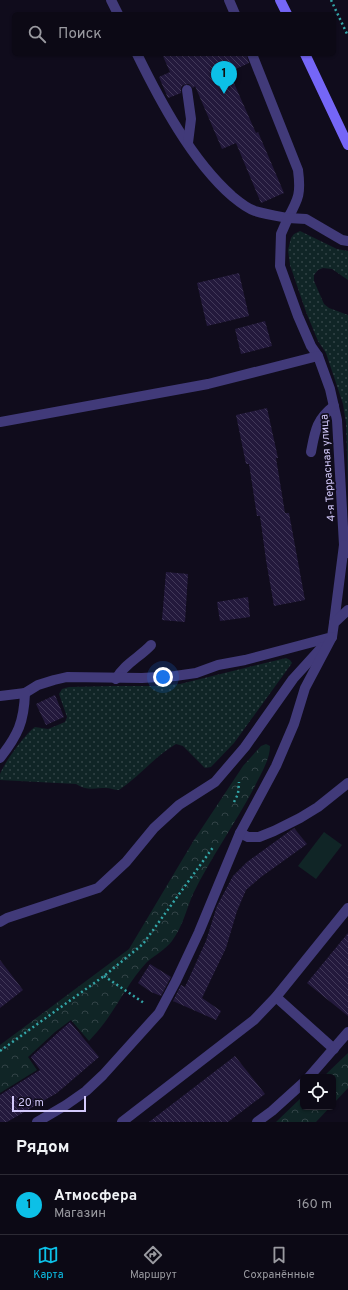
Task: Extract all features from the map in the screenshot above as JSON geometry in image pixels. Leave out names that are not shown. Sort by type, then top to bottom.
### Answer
[{"type":"main road","points":[[280,0],[286,12]]},
{"type":"main road","points":[[306,56],[348,145]]},
{"type":"lane","points":[[111,0],[117,12]]},
{"type":"lane","points":[[229,0],[234,12]]},
{"type":"lane","points":[[138,56],[176,126],[222,187],[254,211],[288,218],[306,219],[342,240],[348,241]]},
{"type":"lane","name":"4-я Террасная улица","points":[[253,56],[298,170],[300,189],[298,198],[281,234],[280,266],[298,316],[311,346],[318,356],[330,389],[337,420],[346,549],[332,637]]},
{"type":"lane","points":[[187,90],[191,119],[188,143]]},
{"type":"lane","points":[[0,422],[208,384],[318,356]]},
{"type":"lane","points":[[310,452],[316,426],[322,417],[334,406]]},
{"type":"lane","points":[[334,623],[348,610]]},
{"type":"lane","points":[[0,696],[25,693],[38,685],[67,677],[116,679],[175,676],[196,673],[218,665],[245,660],[332,637]]},
{"type":"lane","points":[[0,922],[7,918],[98,888],[126,862],[159,824],[179,805],[216,782],[230,767],[293,679],[332,637]]},
{"type":"lane","points":[[37,1122],[86,1091],[103,1075],[159,1013],[199,932],[240,833],[276,766],[294,724],[305,688],[332,637]]},
{"type":"lane","points":[[116,679],[123,669],[152,645]]},
{"type":"lane","points":[[0,758],[20,728],[24,712],[25,693]]},
{"type":"lane","points":[[240,833],[248,837],[259,837],[280,828],[318,807],[348,783]]},
{"type":"lane","points":[[122,1122],[254,1020],[276,997],[348,908]]},
{"type":"lane","points":[[276,997],[334,1049]]},
{"type":"lane","points":[[312,1074],[348,1032]]},
{"type":"lane","points":[[257,1122],[300,1086]]},
{"type":"path","points":[[331,0],[348,36]]},
{"type":"path","points":[[230,767],[239,779],[238,794],[232,808]]},
{"type":"path","points":[[0,1051],[104,976],[148,939],[216,842]]},
{"type":"path","points":[[104,976],[159,1013]]},
{"type":"green space","points":[[300,231],[337,249],[348,251],[348,280],[332,269],[323,268],[318,270],[314,275],[314,281],[324,304],[329,308],[348,315],[348,489],[346,423],[343,404],[326,353],[318,341],[306,312],[290,265],[288,250],[291,238],[294,234]]},
{"type":"green space","points":[[286,658],[292,663],[234,743],[211,767],[205,768],[183,746],[176,744],[161,754],[134,779],[119,790],[106,788],[94,789],[76,784],[0,780],[0,774],[10,756],[31,730],[35,727],[48,729],[65,722],[67,717],[59,694],[62,689],[69,687],[154,686],[180,684]]},
{"type":"green space","points":[[266,744],[270,746],[270,751],[254,788],[200,880],[182,924],[172,941],[141,969],[105,1022],[89,1041],[71,1020],[55,1032],[28,1057],[37,1070],[0,1093],[0,1045],[129,949],[194,840],[243,766],[261,746]]},
{"type":"green space","points":[[324,832],[342,845],[316,879],[298,866]]},
{"type":"green space","points":[[348,1053],[348,1088],[336,1101],[336,1074],[326,1074]]},
{"type":"green space","points":[[300,1099],[300,1110],[327,1110],[316,1122],[276,1122]]},
{"type":"building","points":[[163,56],[247,56],[249,63],[229,72],[256,133],[258,132],[284,193],[261,203],[236,143],[222,149],[195,86],[193,88],[189,84],[183,85],[181,88],[181,93],[168,98],[159,77],[170,72]]},
{"type":"building","points":[[239,273],[249,316],[207,326],[197,283]]},
{"type":"building","points":[[265,321],[272,346],[241,354],[235,329]]},
{"type":"building","points":[[267,408],[278,458],[276,458],[285,513],[289,513],[305,600],[274,606],[260,516],[257,516],[249,464],[246,464],[236,415]]},
{"type":"building","points":[[166,572],[188,574],[185,622],[162,620]]},
{"type":"building","points":[[248,597],[250,617],[220,621],[217,602]]},
{"type":"building","points":[[55,695],[64,717],[46,725],[36,704]]},
{"type":"building","points":[[294,828],[307,844],[261,877],[246,890],[237,911],[226,948],[202,998],[221,1011],[216,1020],[173,1001],[181,985],[185,987],[206,941],[217,906],[233,876],[247,862]]},
{"type":"building","points":[[348,933],[348,1016],[307,983]]},
{"type":"building","points":[[0,960],[23,990],[0,1008]]},
{"type":"building","points":[[150,964],[171,977],[161,996],[151,992],[138,983]]},
{"type":"building","points":[[70,1022],[99,1057],[57,1093],[7,1122],[0,1122],[0,1095],[40,1070],[31,1057]]},
{"type":"building","points":[[235,1056],[265,1094],[228,1122],[149,1122]]},
{"type":"place","name":"Атмосфера","points":[[224,94]]}]
